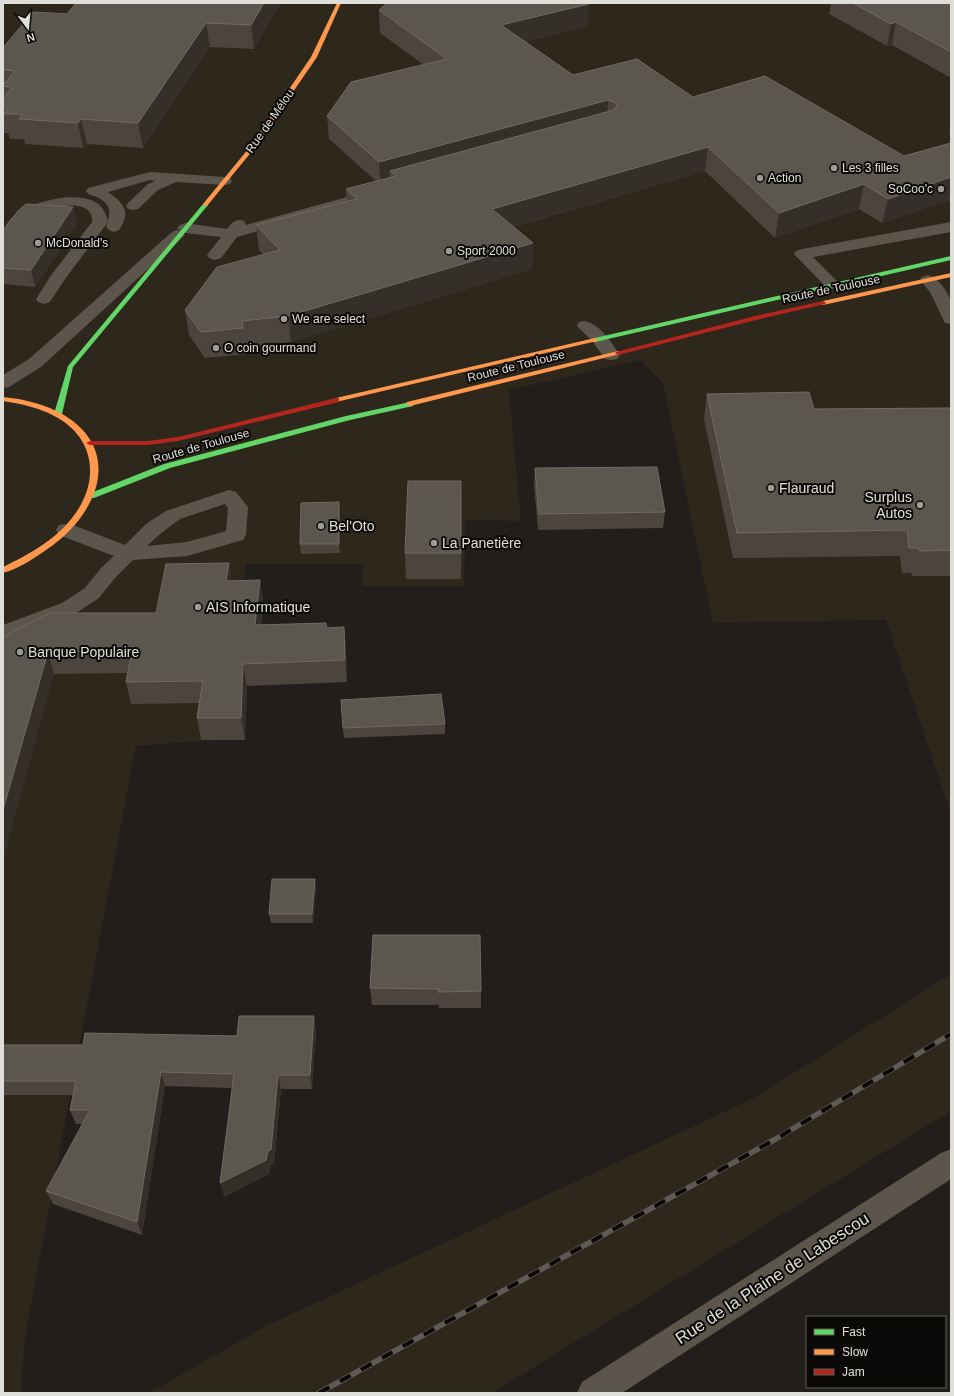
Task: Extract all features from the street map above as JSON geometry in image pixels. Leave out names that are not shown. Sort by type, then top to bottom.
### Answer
[{"type":"main road","name":"Rue de Mélou","points":[[58,414],[70,367],[251,150],[314,57],[339,3]]},
{"type":"main road","points":[[90,443],[148,443],[178,439],[283,412],[598,338],[951,258]]},
{"type":"main road","name":"Route de Toulouse","points":[[91,496],[168,466],[349,418],[611,355],[755,318],[951,275]]},
{"type":"main road","points":[[3,399],[34,405],[58,414],[77,427],[90,443],[97,468],[91,496],[81,513],[66,530],[39,552],[3,570]]},
{"type":"street","points":[[114,227],[118,214],[116,205],[102,194],[93,191],[150,176],[225,181]]},
{"type":"street","points":[[133,206],[153,187],[176,177]]},
{"type":"street","points":[[185,228],[230,234],[386,190]]},
{"type":"street","points":[[3,242],[18,221],[26,214],[37,209],[68,201],[90,204],[97,209],[100,215],[100,222],[58,276],[44,299]]},
{"type":"street","points":[[215,255],[230,234],[251,212]]},
{"type":"street","points":[[832,284],[802,254],[951,227]]},
{"type":"street","name":"Rue de Mélou","points":[[3,383],[35,363],[185,228]]},
{"type":"street","points":[[928,280],[937,290],[951,319]]},
{"type":"street","points":[[585,326],[598,338],[611,355]]},
{"type":"street","points":[[3,634],[24,624],[69,608],[92,593],[108,573],[129,554],[153,530],[174,515],[230,496],[238,507],[236,535],[187,549],[129,554],[66,530]]},
{"type":"street","name":"Rue de la Plaine de Labescou","points":[[593,1393],[951,1163]]},
{"type":"shaded area","points":[[3,3],[951,3],[951,814],[886,620],[713,623],[663,384],[641,360],[509,390],[521,521],[466,520],[464,586],[362,586],[363,564],[246,564],[218,740],[136,746],[25,1336],[21,1393],[3,1393]]},
{"type":"shaded area","points":[[951,974],[951,1111],[492,1393],[149,1393],[266,1326],[754,1098]]},
{"type":"building","points":[[76,3],[264,3],[251,25],[206,23],[138,123],[81,119],[78,123],[19,119],[23,114],[3,114],[8,109],[3,109],[3,99],[12,87],[3,85],[15,71],[3,70],[3,48],[33,12],[67,14]]},
{"type":"building","points":[[387,3],[588,3],[589,4],[501,25],[573,75],[637,59],[693,97],[765,76],[904,156],[951,143],[951,177],[888,199],[864,184],[779,213],[708,147],[492,209],[533,243],[288,316],[242,321],[243,328],[201,332],[185,310],[217,267],[280,250],[256,225],[357,199],[346,189],[396,176],[390,171],[614,110],[617,106],[615,102],[608,100],[379,162],[327,116],[351,82],[447,59],[379,10]]},
{"type":"building","points":[[853,3],[951,3],[951,52],[896,22],[891,24]]},
{"type":"building","points":[[26,204],[73,207],[31,270],[3,268],[3,231],[18,211]]},
{"type":"building","points":[[809,392],[814,409],[951,408],[951,550],[920,551],[919,548],[909,548],[907,530],[737,533],[707,394]]},
{"type":"building","points":[[657,467],[665,512],[539,514],[535,468]]},
{"type":"building","name":"La Panetière","points":[[408,481],[461,481],[461,553],[405,553]]},
{"type":"building","name":"Bel'Oto","points":[[339,502],[339,544],[300,544],[301,503]]},
{"type":"building","points":[[229,563],[226,581],[260,580],[255,625],[326,623],[327,628],[344,627],[345,660],[243,664],[241,718],[197,718],[203,681],[126,682],[132,651],[48,652],[3,810],[3,639],[13,631],[51,613],[156,613],[166,564]]},
{"type":"building","points":[[441,694],[445,724],[343,728],[341,700]]},
{"type":"building","points":[[272,879],[315,879],[312,914],[269,914]]},
{"type":"building","points":[[373,935],[480,935],[481,991],[438,992],[439,989],[370,988]]},
{"type":"building","points":[[239,1016],[314,1016],[310,1075],[278,1075],[271,1150],[268,1151],[266,1160],[220,1183],[234,1074],[161,1072],[137,1222],[46,1191],[90,1110],[70,1110],[76,1081],[3,1081],[3,1045],[83,1045],[85,1033],[237,1036]]},
{"type":"railway","points":[[319,1393],[774,1140],[951,1034]]},
{"type":"traffic: fast","points":[[58,414],[70,367],[205,205]]},
{"type":"traffic: fast","points":[[595,340],[951,258]]},
{"type":"traffic: fast","points":[[91,496],[167,466],[349,418],[410,404]]},
{"type":"traffic: slow","points":[[205,205],[251,149],[314,57],[339,3]]},
{"type":"traffic: slow","points":[[823,303],[951,275]]},
{"type":"traffic: slow","points":[[336,400],[595,340]]},
{"type":"traffic: slow","points":[[410,404],[618,353]]},
{"type":"traffic: slow","points":[[3,399],[33,404],[61,416],[73,425],[83,436],[90,449],[94,464],[94,483],[91,494],[75,520],[66,530],[47,546],[3,570]]},
{"type":"traffic: jam","points":[[618,353],[755,318],[823,303]]},
{"type":"traffic: jam","points":[[90,443],[148,443],[178,439],[336,400]]},
{"type":"place","name":"Les 3 filles","points":[[834,168]]},
{"type":"place","name":"Action","points":[[760,178]]},
{"type":"place","name":"SoCoo'c","points":[[941,189]]},
{"type":"place","name":"McDonald's","points":[[38,243]]},
{"type":"place","name":"Sport 2000","points":[[449,251]]},
{"type":"place","name":"We are select","points":[[284,319]]},
{"type":"place","name":"O coin gourmand","points":[[216,348]]},
{"type":"place","name":"Flauraud","points":[[771,488]]},
{"type":"place","name":"Surplus Autos","points":[[920,505]]},
{"type":"place","name":"Bel'Oto","points":[[321,526]]},
{"type":"place","name":"La Panetière","points":[[434,543]]},
{"type":"place","name":"AIS Informatique","points":[[198,607]]},
{"type":"place","name":"Banque Populaire","points":[[20,652]]}]
